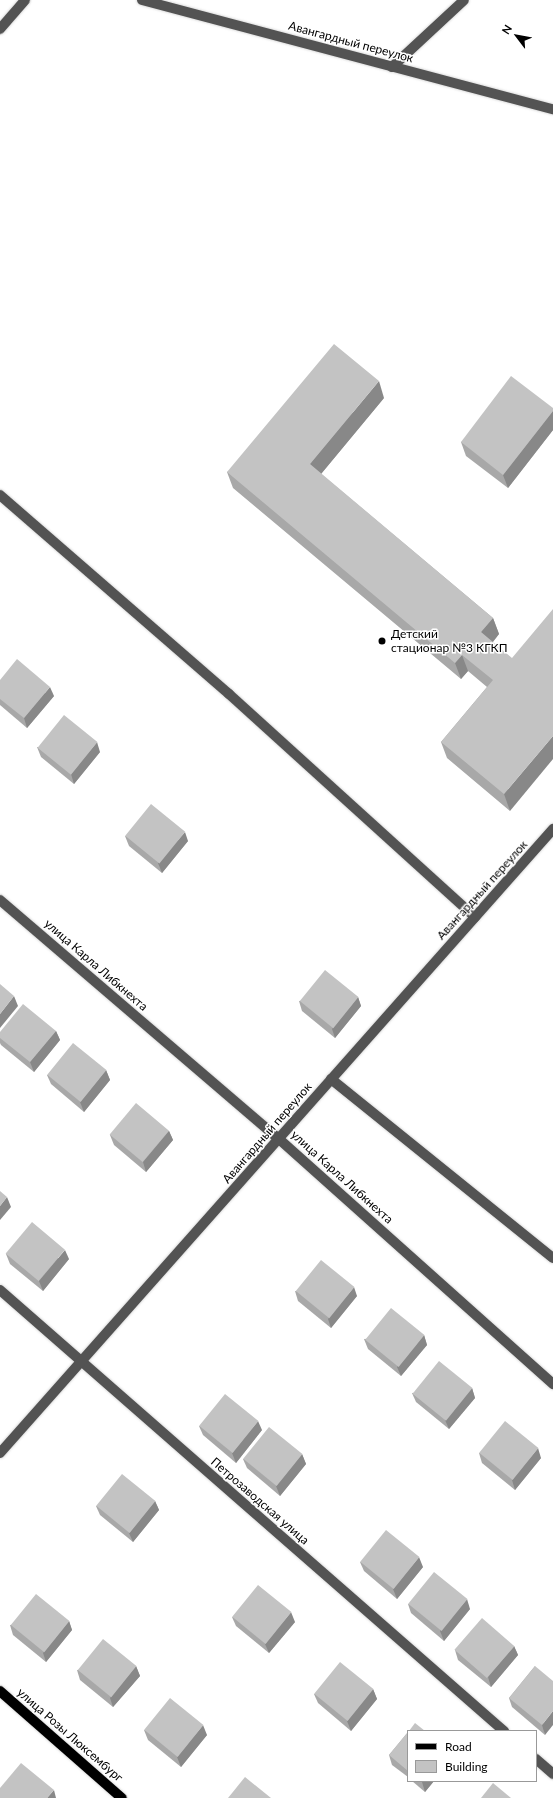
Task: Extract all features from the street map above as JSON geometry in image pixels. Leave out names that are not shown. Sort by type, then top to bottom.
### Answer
[{"type":"main road","name":"улица Розы Люксембург","points":[[0,1691],[122,1798]]},
{"type":"street","points":[[0,28],[25,0]]},
{"type":"street","name":"Авангардный переулок","points":[[142,0],[553,109]]},
{"type":"street","points":[[392,67],[464,0]]},
{"type":"street","points":[[0,495],[229,694],[475,917]]},
{"type":"street","name":"Авангардный переулок","points":[[0,1453],[553,829]]},
{"type":"street","name":"улица Карла Либкнехта","points":[[0,900],[279,1139],[553,1384]]},
{"type":"street","points":[[331,1079],[553,1258]]},
{"type":"street","name":"Петрозаводская улица","points":[[0,1290],[503,1730]]},
{"type":"street","points":[[537,1760],[553,1774]]},
{"type":"building","points":[[334,344],[379,381],[310,464],[493,618],[481,632],[512,658],[553,609],[553,736],[504,794],[441,742],[493,680],[462,655],[455,663],[227,472]]},
{"type":"building","points":[[511,376],[553,408],[553,411],[503,475],[461,442]]},
{"type":"building","points":[[17,659],[50,687],[24,718],[0,699],[0,680]]},
{"type":"building","points":[[64,715],[97,742],[71,775],[38,748]]},
{"type":"building","points":[[151,804],[185,832],[159,864],[125,836]]},
{"type":"building","points":[[325,970],[358,997],[333,1028],[300,1001]]},
{"type":"building","points":[[0,984],[14,996],[0,1014]]},
{"type":"building","points":[[23,1004],[56,1031],[30,1062],[0,1038],[0,1032]]},
{"type":"building","points":[[73,1043],[106,1070],[81,1102],[47,1075]]},
{"type":"building","points":[[136,1103],[169,1131],[143,1162],[110,1134]]},
{"type":"building","points":[[0,1191],[7,1197],[0,1206]]},
{"type":"building","points":[[32,1222],[65,1250],[39,1281],[6,1253]]},
{"type":"building","points":[[321,1260],[354,1287],[329,1318],[296,1291]]},
{"type":"building","points":[[391,1308],[424,1335],[399,1367],[365,1340]]},
{"type":"building","points":[[439,1361],[472,1388],[446,1421],[413,1394]]},
{"type":"building","points":[[225,1394],[258,1421],[233,1453],[199,1426]]},
{"type":"building","points":[[505,1421],[538,1448],[513,1480],[479,1453]]},
{"type":"building","points":[[269,1427],[302,1454],[277,1486],[243,1459]]},
{"type":"building","points":[[122,1474],[155,1501],[130,1533],[96,1506]]},
{"type":"building","points":[[386,1530],[419,1557],[394,1589],[360,1562]]},
{"type":"building","points":[[434,1572],[467,1599],[442,1631],[408,1604]]},
{"type":"building","points":[[258,1585],[291,1612],[266,1644],[232,1617]]},
{"type":"building","points":[[36,1594],[69,1621],[44,1652],[11,1625]]},
{"type":"building","points":[[482,1618],[514,1646],[487,1678],[454,1650]]},
{"type":"building","points":[[103,1639],[136,1666],[111,1697],[78,1670]]},
{"type":"building","points":[[340,1662],[373,1689],[348,1721],[314,1694]]},
{"type":"building","points":[[535,1666],[553,1681],[553,1711],[542,1725],[509,1698]]},
{"type":"building","points":[[170,1698],[203,1725],[178,1757],[144,1730]]},
{"type":"building","points":[[415,1723],[424,1730],[410,1730]]},
{"type":"building","points":[[407,1733],[407,1770],[389,1755]]},
{"type":"building","points":[[21,1763],[54,1790],[47,1798],[0,1798],[0,1788]]},
{"type":"building","points":[[245,1777],[271,1798],[228,1798]]},
{"type":"building","points":[[493,1783],[511,1798],[481,1798]]},
{"type":"place","name":"Детский стационар №3 КГКП","points":[[382,641]]}]
